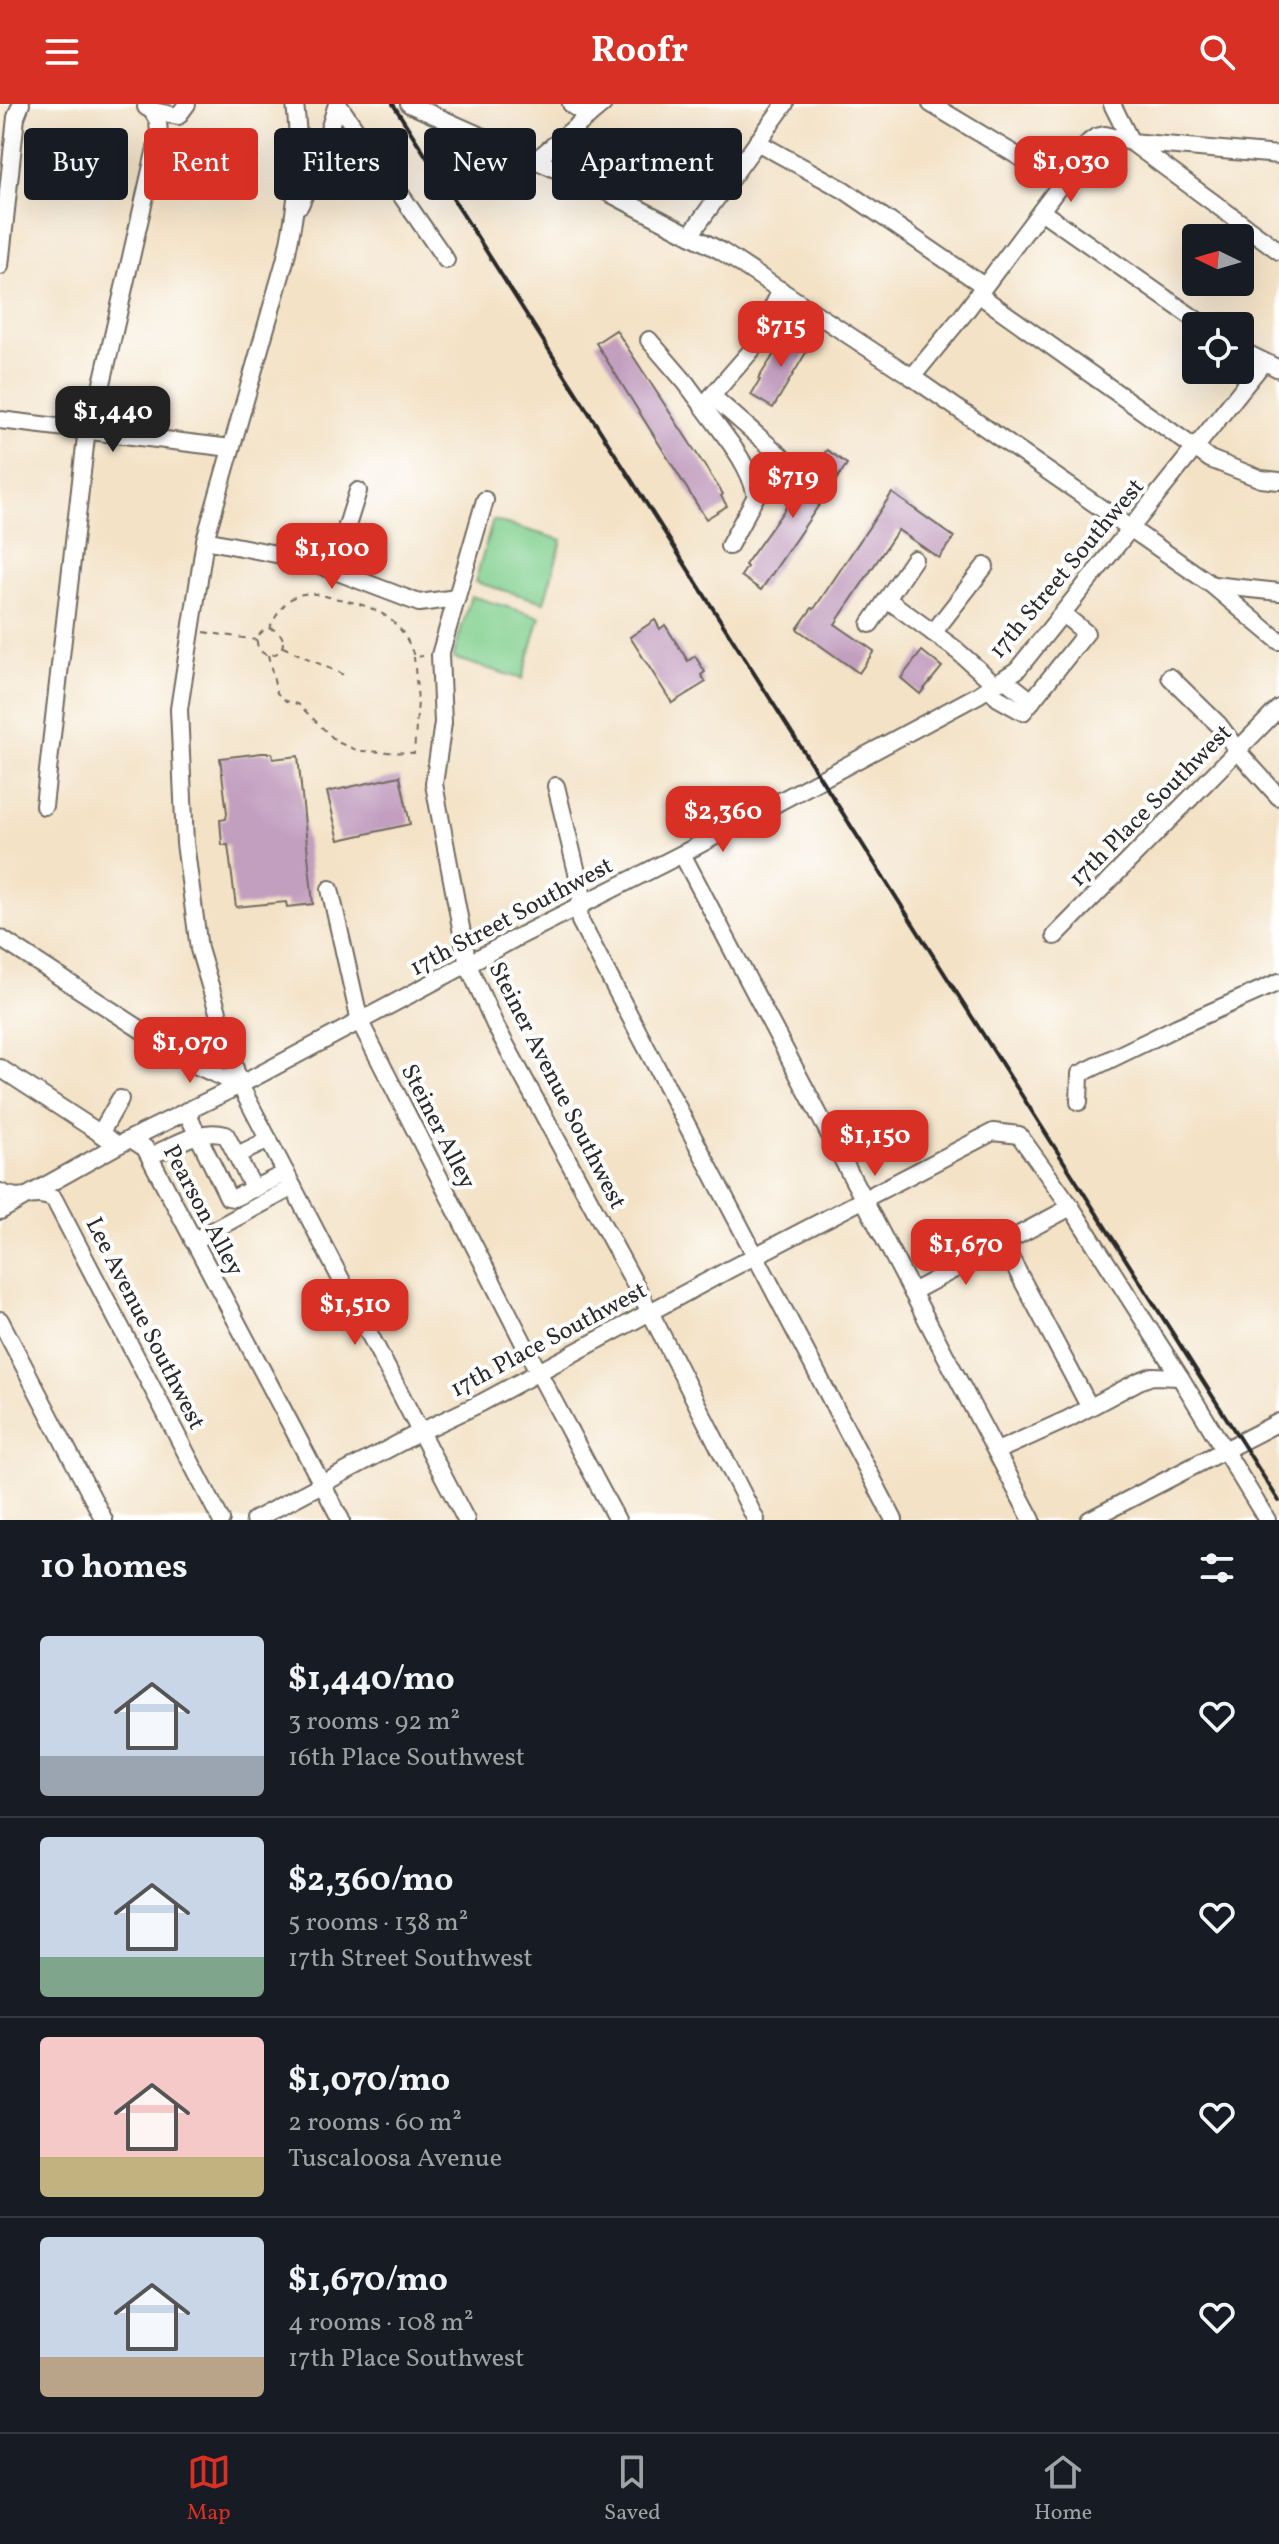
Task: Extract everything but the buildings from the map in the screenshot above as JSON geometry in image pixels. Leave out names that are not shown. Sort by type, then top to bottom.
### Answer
[{"type":"street","points":[[0,266],[16,117],[21,104]]},
{"type":"street","points":[[148,106],[178,116],[187,104]]},
{"type":"street","points":[[295,104],[300,151],[295,218]]},
{"type":"street","points":[[338,104],[321,156],[295,218],[205,540],[179,709],[185,843],[199,949],[240,1085],[466,1520]]},
{"type":"street","points":[[338,104],[446,260]]},
{"type":"street","points":[[409,104],[463,128]]},
{"type":"street","points":[[571,104],[588,117]]},
{"type":"street","points":[[603,104],[536,160],[607,192],[721,251],[912,377],[1212,585],[1279,641]]},
{"type":"street","points":[[690,235],[785,104]]},
{"type":"street","points":[[931,104],[1041,170],[1064,180]]},
{"type":"street","points":[[1112,104],[1131,142],[1279,251]]},
{"type":"street","points":[[44,806],[86,437],[93,423],[159,135],[160,127],[148,106]]},
{"type":"street","points":[[912,377],[1041,211],[1089,142],[1096,137],[1115,136],[1131,142],[1279,155]]},
{"type":"street","points":[[757,142],[844,190],[1210,459],[1235,470],[1279,481]]},
{"type":"street","points":[[1041,211],[1185,312]]},
{"type":"street","points":[[708,401],[751,351],[781,290]]},
{"type":"street","points":[[649,340],[686,383],[781,456],[729,546]]},
{"type":"street","name":"17th Street Southwest","points":[[0,1211],[125,1142],[682,854],[1001,680],[1035,649],[1196,449],[1271,366]]},
{"type":"street","points":[[708,401],[753,480],[756,496]]},
{"type":"street","points":[[0,420],[231,448]]},
{"type":"street","points":[[333,570],[358,491]]},
{"type":"street","name":"Steiner Avenue Southwest","points":[[485,500],[440,655],[443,723],[434,784],[468,965],[495,1025],[650,1312],[756,1520]]},
{"type":"street","points":[[205,540],[270,551],[333,570],[419,603],[457,598]]},
{"type":"street","points":[[870,624],[914,559]]},
{"type":"street","points":[[933,633],[985,566]]},
{"type":"street","points":[[1212,585],[1279,592]]},
{"type":"street","points":[[888,600],[1001,680],[1036,696]]},
{"type":"street","points":[[1001,680],[998,698],[1023,712],[1086,633],[1063,614]]},
{"type":"street","points":[[1035,649],[1059,667]]},
{"type":"street","points":[[1170,677],[1219,725],[1279,797]]},
{"type":"street","name":"17th Place Southwest","points":[[1055,936],[1279,708]]},
{"type":"street","points":[[556,786],[582,893],[580,921],[894,1520]]},
{"type":"street","points":[[682,854],[1032,1520]]},
{"type":"street","name":"Steiner Alley","points":[[330,889],[360,1022],[617,1520]]},
{"type":"street","points":[[0,938],[197,1066],[240,1085]]},
{"type":"street","points":[[1079,1102],[1080,1074],[1279,982]]},
{"type":"street","name":"Pearson Alley","points":[[0,1068],[100,1134],[145,1148],[341,1520]]},
{"type":"street","points":[[100,1134],[120,1099]]},
{"type":"street","points":[[186,1111],[197,1135],[254,1189]]},
{"type":"street","points":[[159,1152],[197,1135],[215,1132],[226,1135],[228,1197],[234,1198],[254,1189],[290,1180]]},
{"type":"street","name":"17th Place Southwest","points":[[254,1520],[993,1132],[1019,1135],[1071,1207],[1267,1520]]},
{"type":"street","points":[[226,1161],[269,1140]]},
{"type":"street","points":[[193,1241],[290,1180]]},
{"type":"street","name":"Lee Avenue Southwest","points":[[0,1192],[13,1198],[42,1193],[54,1199],[221,1520]]},
{"type":"street","points":[[912,1292],[1071,1207]]},
{"type":"street","points":[[1003,1244],[1089,1406]]},
{"type":"street","points":[[0,1320],[104,1520]]},
{"type":"street","points":[[997,1451],[1152,1376],[1180,1377]]},
{"type":"street","points":[[1089,1520],[1279,1422]]},
{"type":"path","points":[[268,655],[277,693],[286,701],[298,704],[337,742],[359,751],[414,753],[418,701],[414,657],[409,639],[399,626],[363,603],[313,593],[300,594],[287,601],[269,629],[260,633],[257,640],[261,652],[268,655],[275,654],[282,647]]},
{"type":"path","points":[[269,629],[279,633],[282,647]]},
{"type":"path","points":[[191,630],[257,640]]},
{"type":"path","points":[[282,647],[348,677]]},
{"type":"path","points":[[414,657],[440,655]]},
{"type":"green space","points":[[493,520],[562,540],[544,602],[475,582]]},
{"type":"green space","points":[[471,596],[540,617],[522,679],[453,658]]},
{"type":"railway","points":[[393,104],[1279,1501]]}]
